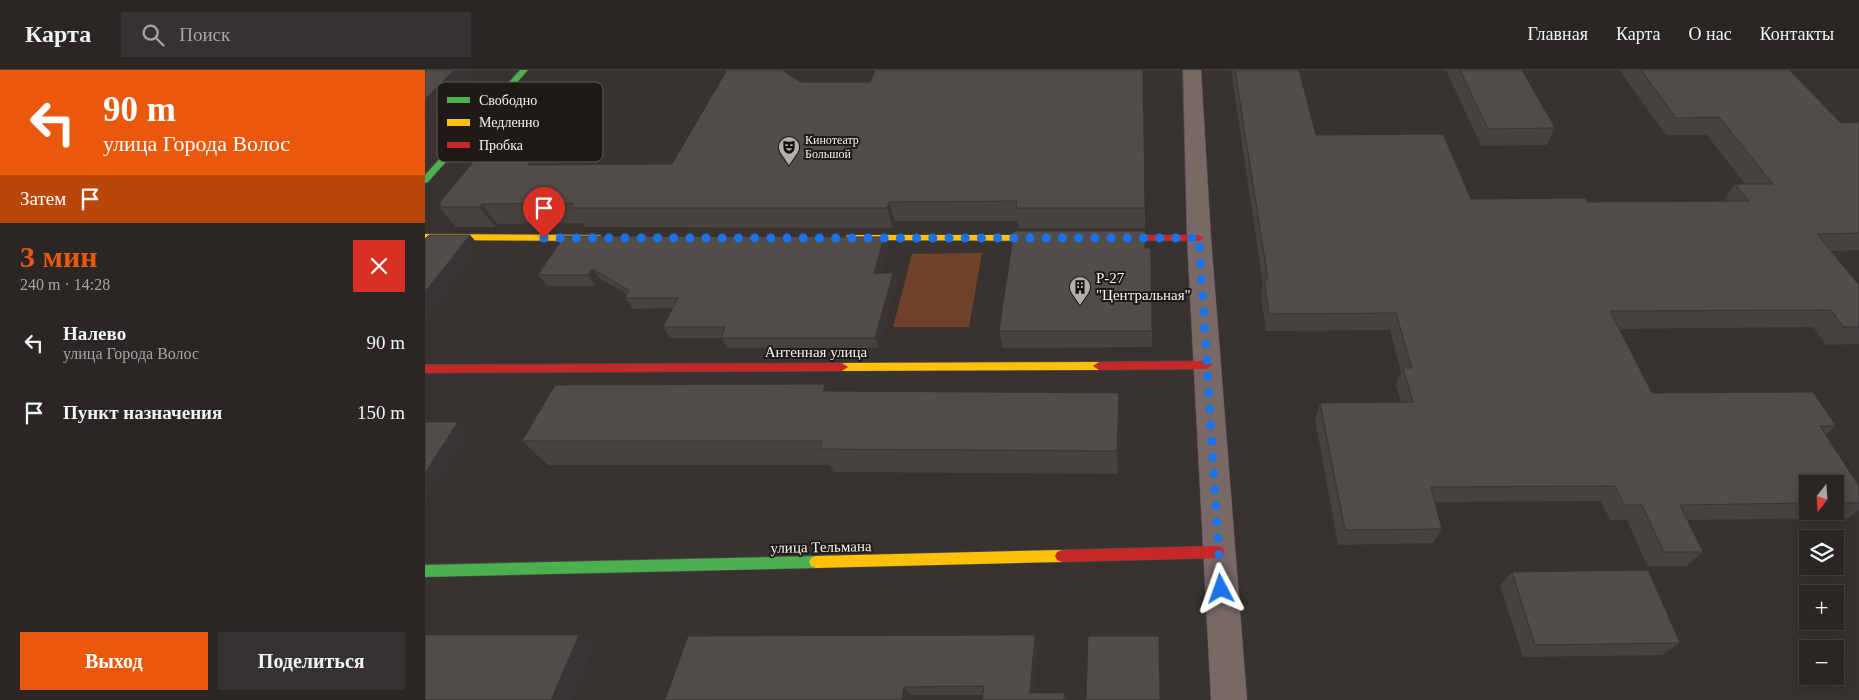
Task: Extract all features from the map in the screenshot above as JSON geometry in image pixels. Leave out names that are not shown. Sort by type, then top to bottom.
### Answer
[{"type":"street","points":[[513,82],[524,70]]},
{"type":"street","points":[[1192,70],[1199,238],[1229,700]]},
{"type":"street","points":[[425,180],[441,162]]},
{"type":"street","points":[[425,238],[613,238]]},
{"type":"street","points":[[832,238],[1060,238]]},
{"type":"street","points":[[1100,238],[1199,238]]},
{"type":"street","name":"Антенная улица","points":[[425,369],[1207,365]]},
{"type":"street","name":"улица Тельмана","points":[[425,571],[1218,552]]},
{"type":"shaded area","points":[[982,253],[969,327],[893,327],[912,254]]},
{"type":"building","points":[[425,70],[454,70],[442,82],[437,82],[437,87],[425,99]]},
{"type":"building","points":[[727,70],[782,70],[801,82],[870,82],[875,70],[1143,70],[1145,208],[1016,208],[1017,201],[889,202],[887,208],[571,208],[574,203],[482,204],[479,207],[439,207],[441,205],[438,205],[473,162],[530,162],[528,165],[672,164]]},
{"type":"building","points":[[1235,70],[1299,70],[1316,135],[1443,134],[1471,199],[1586,198],[1588,202],[1749,201],[1735,184],[1773,184],[1719,117],[1676,118],[1641,70],[1789,70],[1841,123],[1859,122],[1859,233],[1817,234],[1859,285],[1859,327],[1844,327],[1831,310],[1610,311],[1652,393],[1813,392],[1836,426],[1820,426],[1859,486],[1859,503],[1844,503],[1844,475],[1799,475],[1799,503],[1680,505],[1703,552],[1664,552],[1642,505],[1624,505],[1615,486],[1431,487],[1442,529],[1345,530],[1320,403],[1413,402],[1403,368],[1412,368],[1396,313],[1269,314],[1264,279],[1268,279]]},
{"type":"building","points":[[1460,70],[1522,70],[1555,128],[1488,129]]},
{"type":"building","name":"Р-27 \"Центральная\"","points":[[1014,231],[1145,231],[1145,248],[1151,248],[1152,331],[999,331]]},
{"type":"building","points":[[429,235],[470,235],[425,292],[425,239]]},
{"type":"building","points":[[564,236],[884,237],[874,273],[893,273],[875,338],[721,338],[725,327],[663,327],[678,298],[625,298],[629,290],[592,269],[588,275],[538,275]]},
{"type":"building","points":[[825,384],[823,391],[1119,393],[1117,451],[820,449],[822,441],[522,441],[555,385]]},
{"type":"building","points":[[425,422],[458,422],[425,473]]},
{"type":"building","points":[[1648,570],[1680,643],[1535,645],[1512,572]]},
{"type":"building","points":[[425,635],[579,635],[551,700],[425,700]]},
{"type":"building","points":[[1035,635],[1030,693],[1064,693],[1064,700],[982,700],[984,686],[904,687],[902,700],[665,700],[688,636]]},
{"type":"building","points":[[1088,636],[1159,636],[1160,700],[1086,700]]},
{"type":"traffic: fast","points":[[513,82],[524,70]]},
{"type":"traffic: fast","points":[[425,180],[441,162]]},
{"type":"traffic: fast","points":[[425,571],[816,562]]},
{"type":"traffic: slow","points":[[425,237],[600,238]]},
{"type":"traffic: slow","points":[[848,238],[1050,238]]},
{"type":"traffic: slow","points":[[842,367],[1099,366]]},
{"type":"traffic: slow","points":[[816,562],[1062,556]]},
{"type":"traffic: jam","points":[[1108,238],[1199,238]]},
{"type":"traffic: jam","points":[[1099,366],[1207,365]]},
{"type":"traffic: jam","points":[[425,369],[842,367]]},
{"type":"traffic: jam","points":[[1062,556],[1218,552]]},
{"type":"place","name":"Кинотеатр Большой","points":[[789,166]]},
{"type":"place","name":"Р-27 \"Центральная\"","points":[[1080,306]]},
{"type":"route","points":[[544,238],[1199,238],[1221,589]]}]
